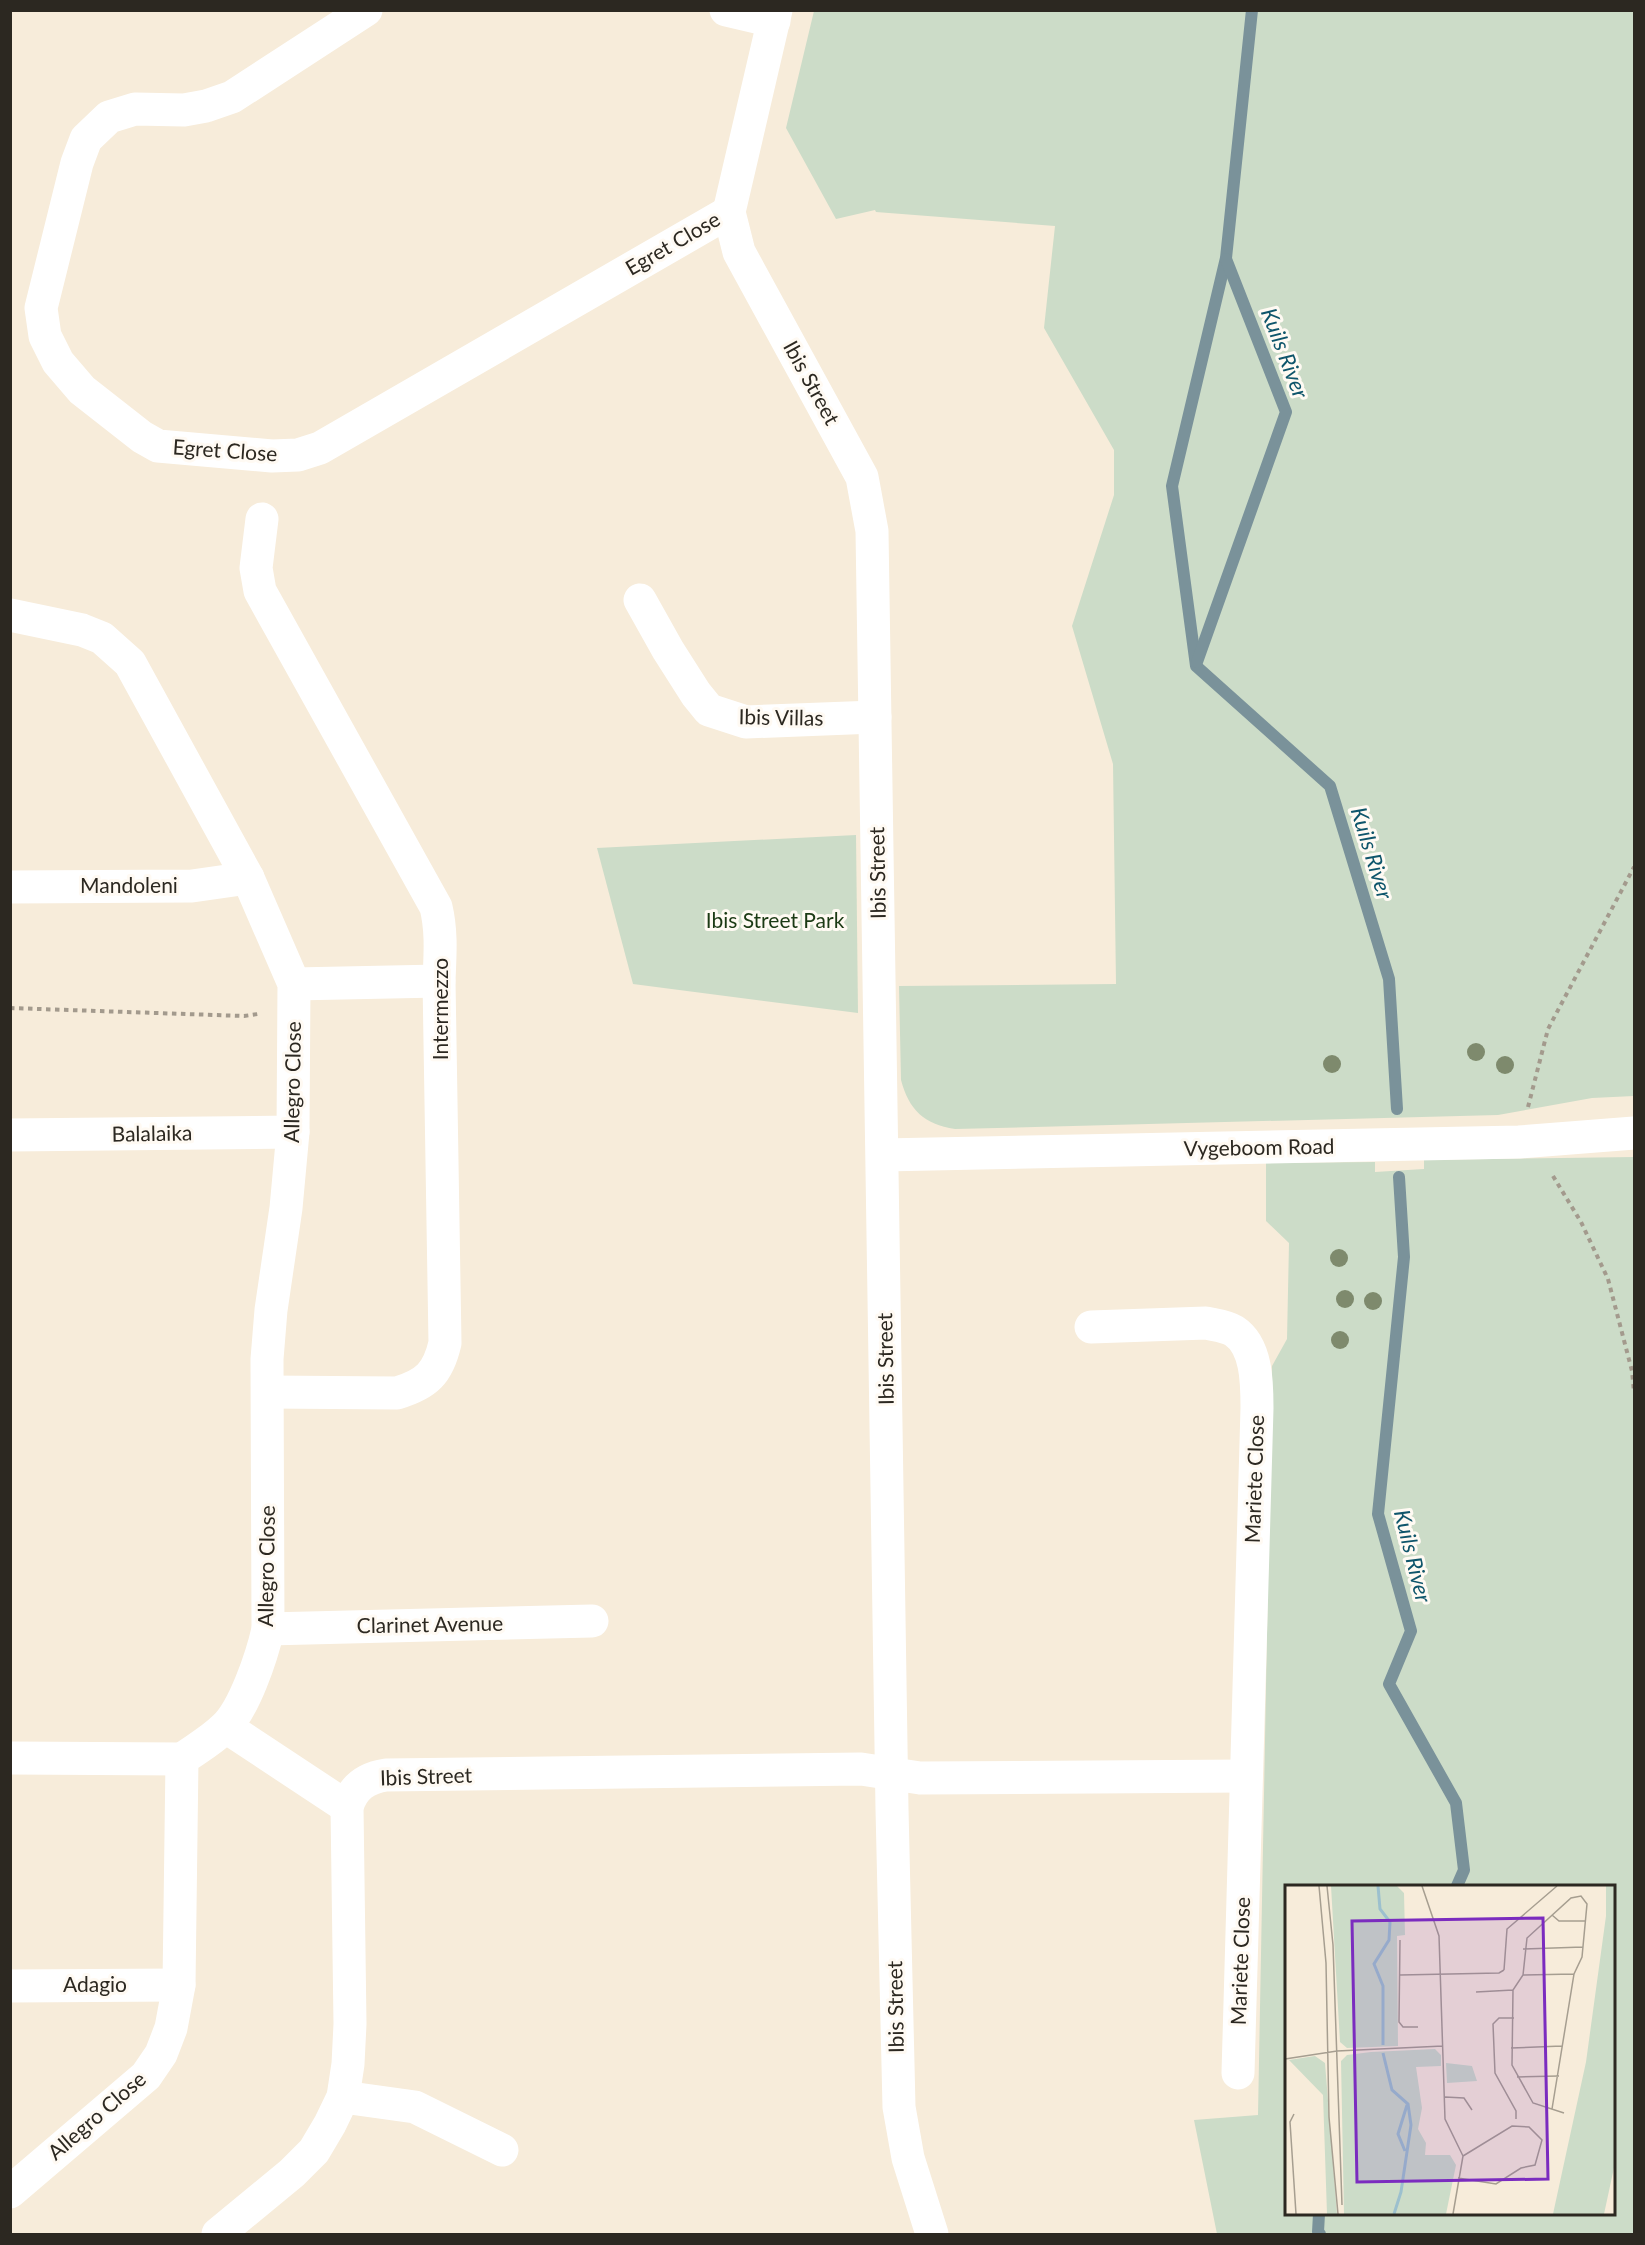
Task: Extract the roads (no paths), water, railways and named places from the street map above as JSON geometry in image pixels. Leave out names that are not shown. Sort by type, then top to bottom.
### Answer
[{"type":"street","name":"Egret Close","points":[[366,10],[232,97],[206,106],[184,110],[135,110],[109,117],[86,139],[77,163],[41,308],[45,336],[58,362],[82,390],[142,437],[158,446],[272,456],[298,455],[320,448],[729,212]]},
{"type":"street","points":[[726,10],[775,16]]},
{"type":"street","name":"Ibis Street","points":[[775,16],[729,212],[739,252],[862,477],[872,531],[898,2107],[908,2158],[932,2235]]},
{"type":"street","name":"Intermezzo","points":[[262,519],[256,568],[260,591],[436,907],[441,934],[439,981],[444,1343],[441,1361],[431,1376],[413,1388],[397,1392],[267,1392]]},
{"type":"street","name":"Ibis Villas","points":[[640,600],[668,650],[709,710],[746,722],[875,717]]},
{"type":"street","name":"Allegro Close","points":[[10,615],[82,630],[102,638],[130,663],[248,878],[294,997],[293,1132],[286,1209],[270,1310],[267,1359],[268,1629],[263,1651],[247,1692],[226,1727],[182,1759],[179,1985],[171,2028],[161,2054],[146,2076],[10,2192]]},
{"type":"street","name":"Mandoleni","points":[[10,886],[192,886],[248,878]]},
{"type":"street","points":[[294,997],[439,981]]},
{"type":"street","name":"Balalaika","points":[[10,1136],[293,1132]]},
{"type":"street","name":"Vygeboom Road","points":[[883,1155],[1519,1142],[1635,1133]]},
{"type":"street","name":"Mariete Close","points":[[1091,1327],[1206,1323],[1234,1332],[1247,1346],[1256,1374],[1257,1407],[1238,2073]]},
{"type":"street","name":"Clarinet Avenue","points":[[268,1629],[592,1622]]},
{"type":"street","points":[[218,2235],[292,2173],[314,2151],[343,2097],[348,2064],[350,2024],[347,1807],[226,1727]]},
{"type":"street","points":[[10,1758],[182,1759]]},
{"type":"street","name":"Ibis Street","points":[[347,1807],[350,1796],[358,1786],[366,1780],[386,1775],[861,1769],[891,1774]]},
{"type":"street","points":[[891,1774],[920,1778],[1246,1776]]},
{"type":"street","name":"Adagio","points":[[10,1986],[179,1985]]},
{"type":"street","points":[[343,2097],[415,2107],[502,2150]]},
{"type":"waterway","name":"Kuils River","points":[[1252,10],[1226,258],[1172,486],[1196,666],[1330,786],[1389,979],[1397,1109]]},
{"type":"waterway","name":"Kuils River","points":[[1197,662],[1286,412],[1226,259]]},
{"type":"waterway","name":"Kuils River","points":[[1399,1177],[1404,1257],[1378,1514],[1411,1631],[1389,1684],[1456,1803],[1464,1870],[1457,1885]]},
{"type":"waterway","name":"Kuils River","points":[[1319,2215],[1318,2232],[1320,2234]]},
{"type":"park label","name":"Ibis Street Park","points":[[775,921]]}]
